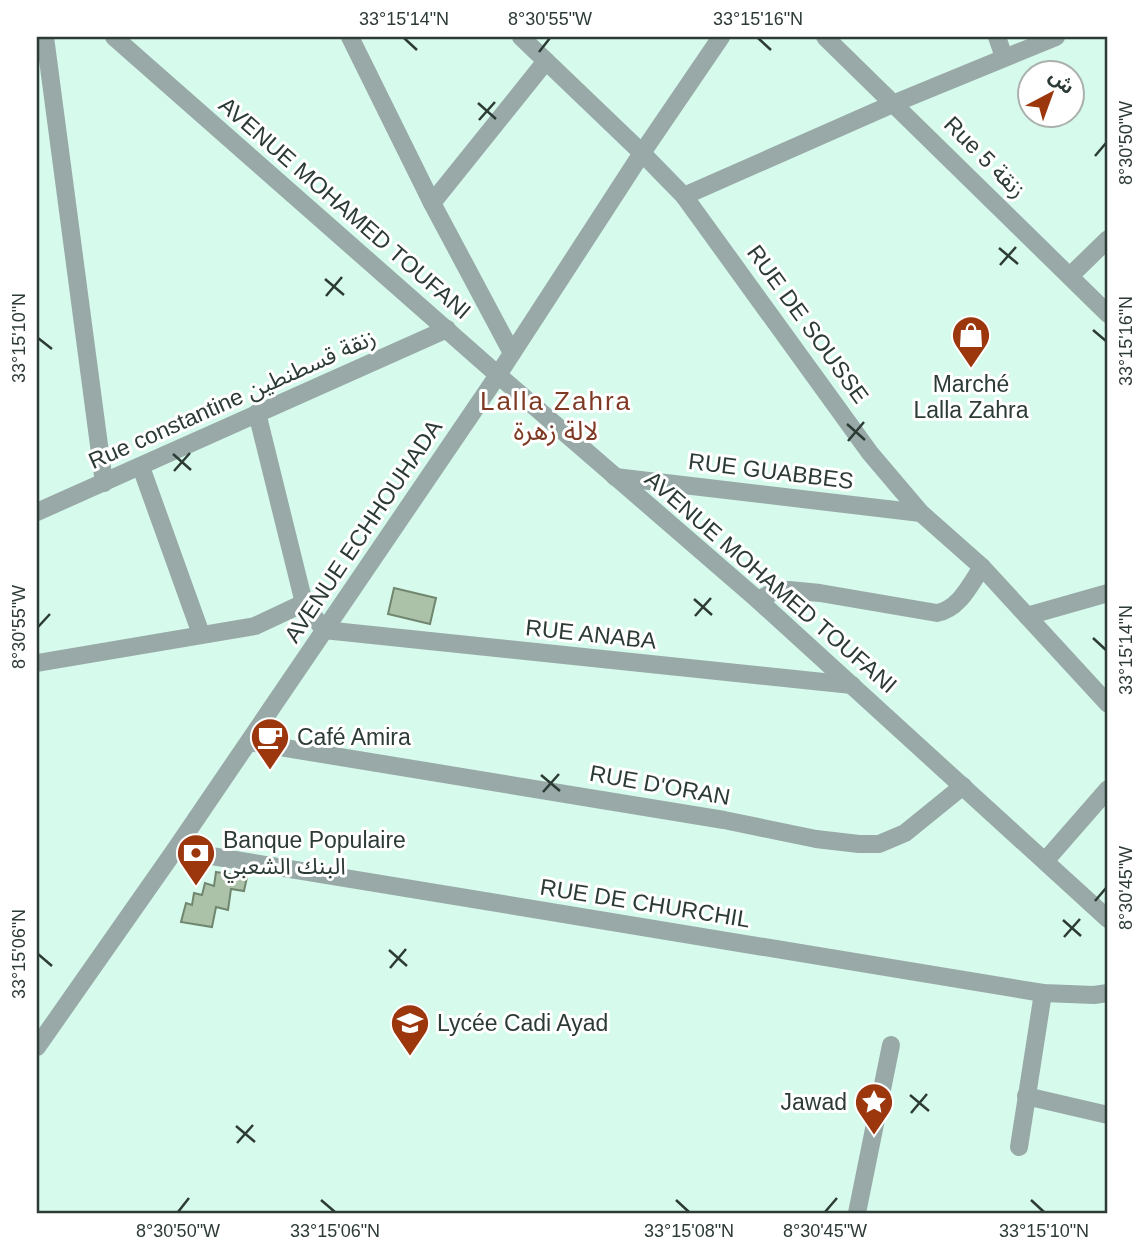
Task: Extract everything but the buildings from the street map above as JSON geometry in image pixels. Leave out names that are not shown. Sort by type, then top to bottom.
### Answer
[{"type":"street","points":[[45,37],[104,483]]},
{"type":"street","name":"AVENUE MOHAMED TOUFANI","points":[[114,37],[758,600],[1108,919]]},
{"type":"street","points":[[350,37],[432,202],[512,353]]},
{"type":"street","name":"RUE DE SOUSSE","points":[[521,37],[684,196],[870,453],[921,513],[982,567],[1108,704]]},
{"type":"street","name":"AVENUE ECHHOUHADA","points":[[37,1047],[175,850],[498,375],[721,37]]},
{"type":"street","name":"Rue 5 زنقة","points":[[825,37],[1108,314]]},
{"type":"street","points":[[997,37],[1004,57]]},
{"type":"street","points":[[684,196],[895,103],[1056,37]]},
{"type":"street","points":[[432,202],[546,61]]},
{"type":"street","points":[[1070,275],[1108,239]]},
{"type":"street","name":"Rue constantine زنقة قسطنطين","points":[[37,512],[447,329]]},
{"type":"street","points":[[257,413],[304,603],[324,630]]},
{"type":"street","points":[[141,467],[201,634]]},
{"type":"street","name":"RUE GUABBES","points":[[615,477],[921,513]]},
{"type":"street","points":[[758,600],[775,591],[789,590],[937,613],[949,609],[961,598],[982,567]]},
{"type":"street","points":[[1027,616],[1108,593]]},
{"type":"street","points":[[37,663],[255,626],[304,603]]},
{"type":"street","name":"RUE ANABA","points":[[324,630],[852,685]]},
{"type":"street","name":"RUE D'ORAN","points":[[249,742],[711,818],[816,839],[859,844],[879,844],[905,833],[963,786]]},
{"type":"street","points":[[1046,860],[1108,789]]},
{"type":"street","name":"RUE DE CHURCHIL","points":[[175,850],[1043,993],[1108,993]]},
{"type":"street","points":[[1019,1147],[1043,993]]},
{"type":"street","points":[[857,1213],[891,1045]]},
{"type":"street","points":[[1026,1096],[1108,1115]]},
{"type":"place","name":"Marché Lalla Zahra","points":[[971,369]]},
{"type":"place","name":"Café Amira","points":[[270,771]]},
{"type":"place","name":"Banque Populaire البنك الشعبي","points":[[196,887]]},
{"type":"place","name":"Lycée Cadi Ayad","points":[[410,1057]]},
{"type":"place","name":"Jawad","points":[[874,1136]]},
{"type":"district","name":"Lalla Zahra لالة زهرة","points":[[556,416]]}]
